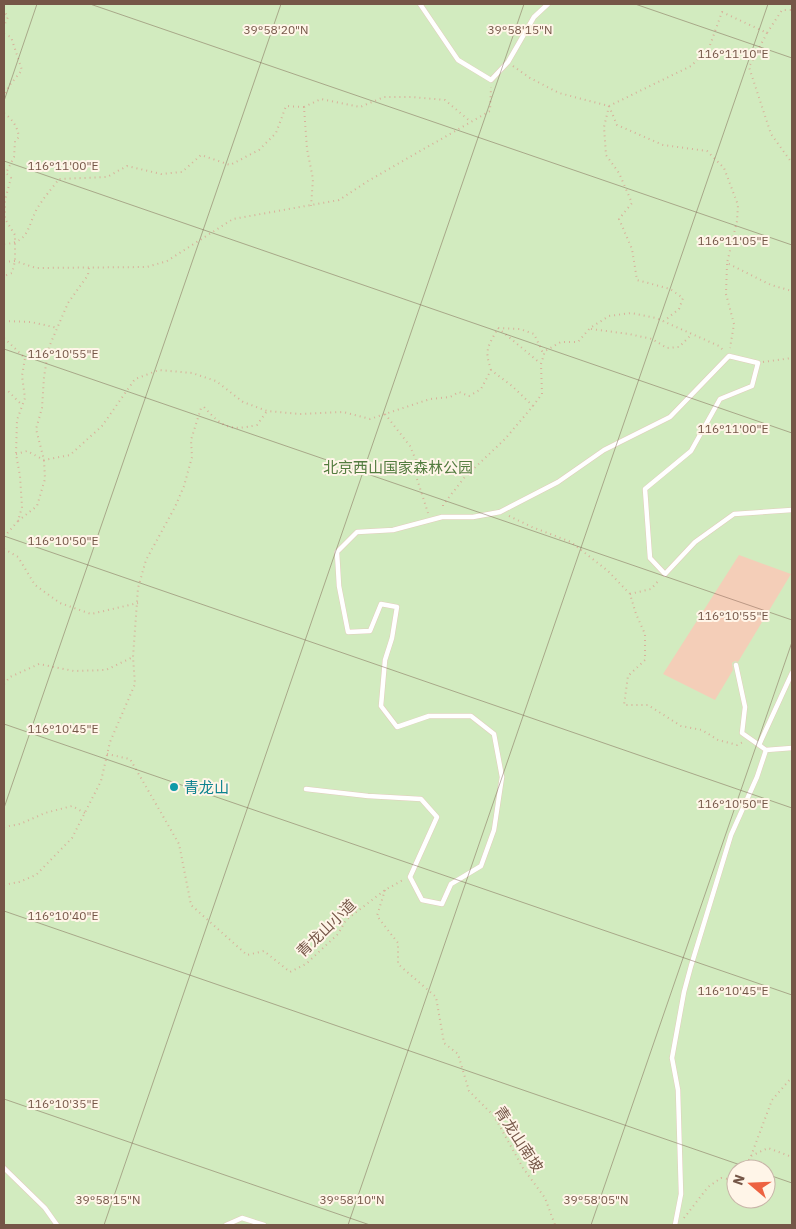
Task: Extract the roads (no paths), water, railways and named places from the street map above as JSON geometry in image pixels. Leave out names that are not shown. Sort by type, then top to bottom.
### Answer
[{"type":"lane","points":[[420,4],[458,60],[491,80],[508,62],[534,17],[548,4]]},
{"type":"lane","points":[[306,789],[368,796],[421,798],[437,817],[410,877],[422,900],[442,904],[451,884],[481,866],[494,830],[502,777],[494,734],[471,716],[429,716],[397,727],[381,706],[385,660],[392,638],[397,607],[381,604],[370,630],[348,632],[339,586],[337,552],[357,532],[393,530],[442,517],[473,517],[500,512],[558,482],[604,450],[670,417],[729,356],[758,362],[752,386],[720,399],[691,451],[645,489],[650,558],[665,574],[695,542],[734,514],[792,510]]},
{"type":"lane","points":[[736,664],[745,707],[742,733],[766,750],[792,748]]},
{"type":"lane","points":[[759,745],[792,673]]},
{"type":"lane","points":[[675,1225],[681,1194],[678,1090],[672,1058],[684,992],[732,835],[757,777],[766,750]]},
{"type":"lane","points":[[4,1168],[45,1208],[57,1225]]},
{"type":"lane","points":[[226,1225],[242,1218],[264,1225]]},
{"type":"place","name":"青龙山","points":[[174,787]]},
{"type":"park label","name":"北京西山国家森林公园","points":[[398,467]]}]
